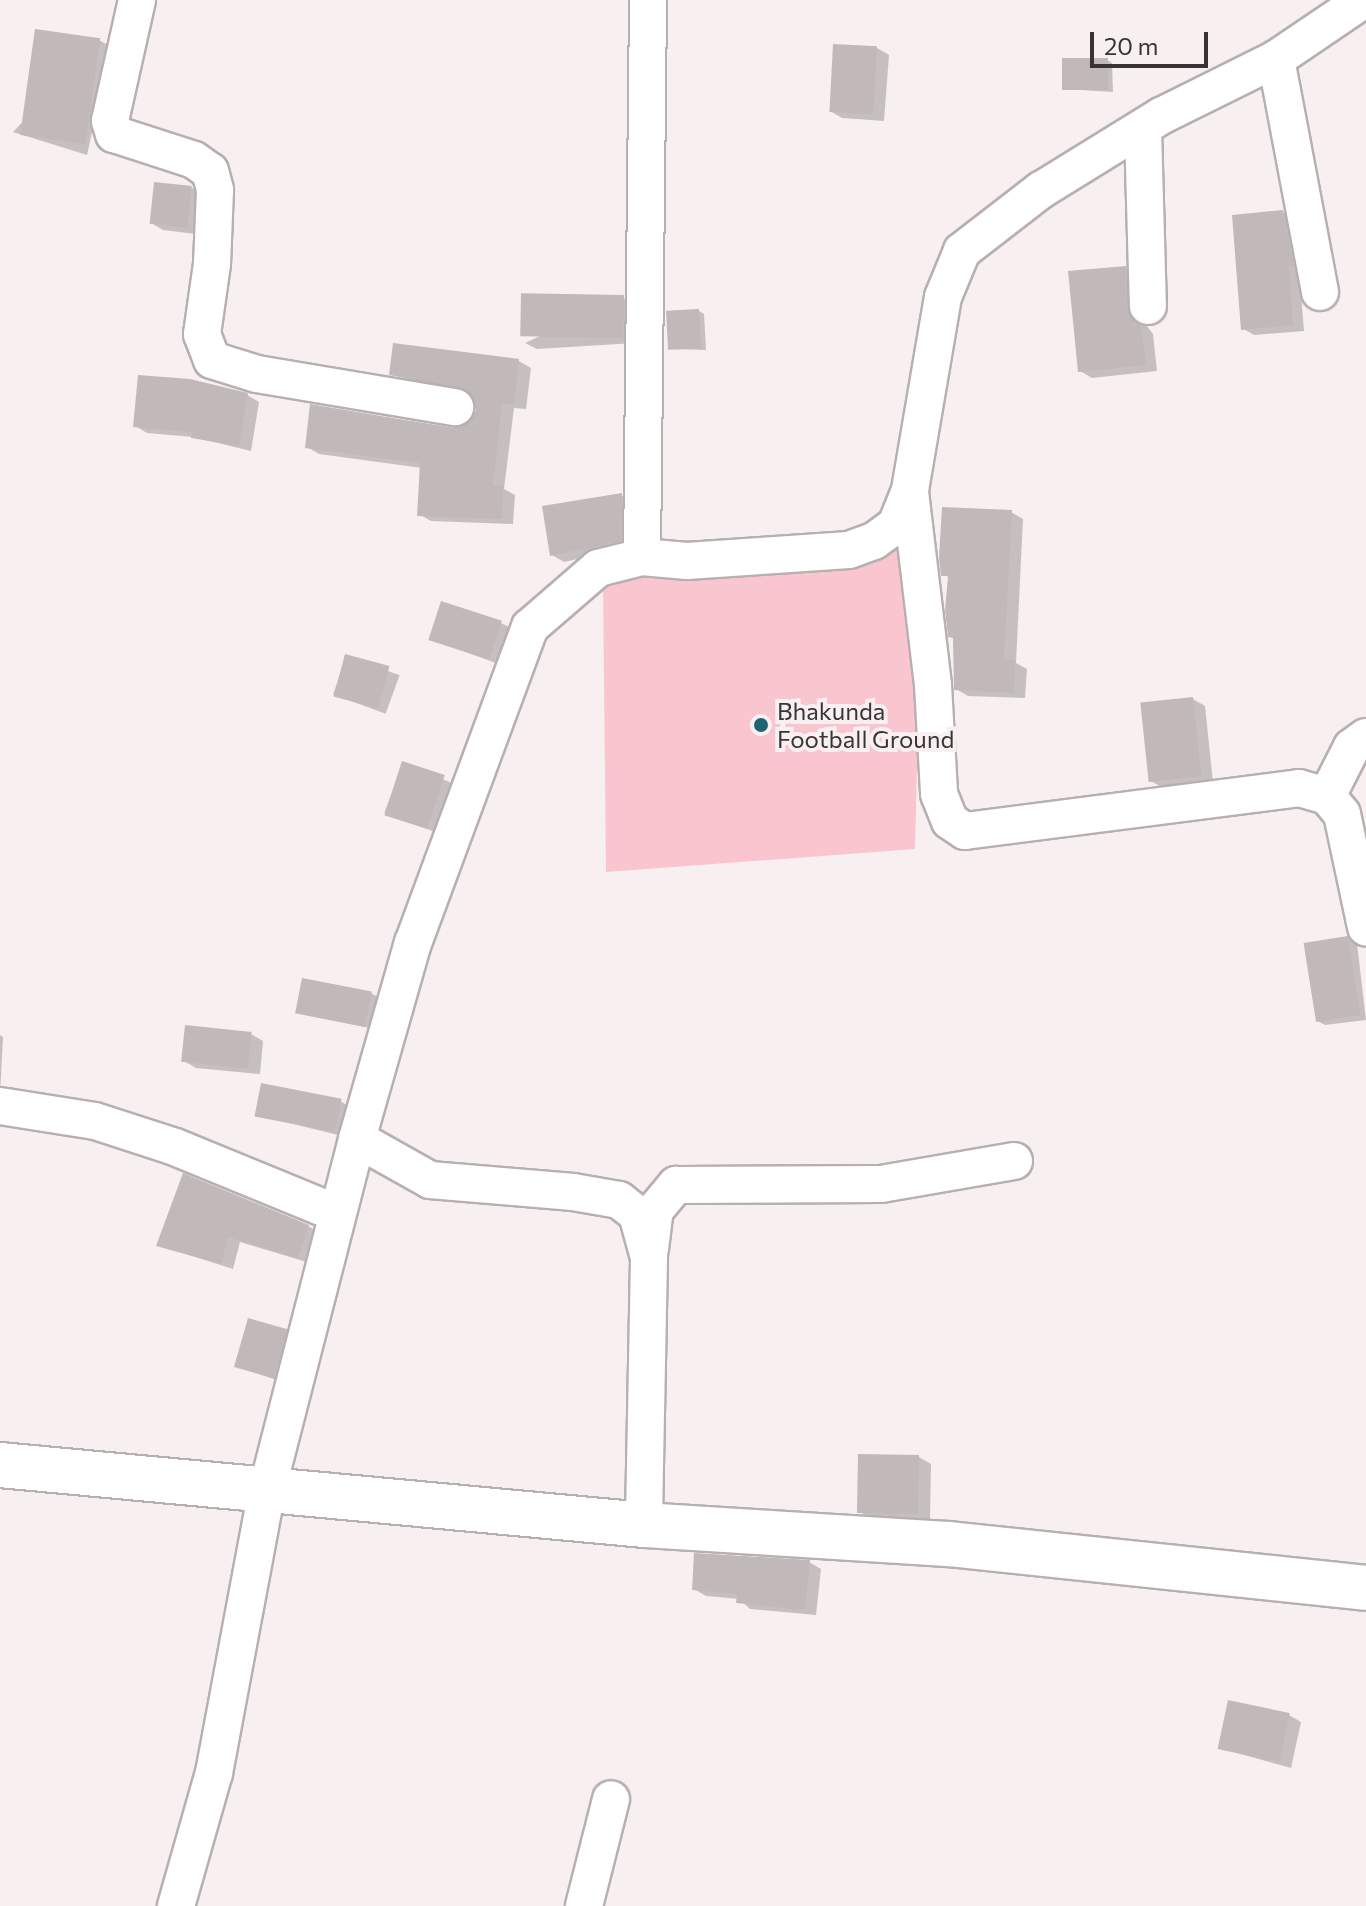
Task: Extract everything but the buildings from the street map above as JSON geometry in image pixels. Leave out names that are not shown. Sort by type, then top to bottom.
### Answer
[{"type":"street","points":[[137,0],[110,121],[114,134],[194,160],[210,171],[215,190],[213,250],[202,334],[212,360],[257,374],[455,407]]},
{"type":"street","points":[[642,557],[648,0]]},
{"type":"street","points":[[176,1906],[214,1773],[267,1490],[336,1213],[413,943],[530,627],[598,568],[642,557],[687,561],[849,550],[874,541],[896,525],[910,490],[943,297],[962,251],[1041,190],[1143,130],[1276,59],[1363,0]]},
{"type":"street","points":[[1276,59],[1320,292]]},
{"type":"street","points":[[1143,130],[1148,306]]},
{"type":"street","points":[[910,490],[933,685],[939,794],[950,821],[965,831],[1299,788],[1327,796],[1342,814],[1366,927]]},
{"type":"street","points":[[1327,796],[1352,747],[1366,737]]},
{"type":"street","points":[[0,1106],[95,1121],[175,1147],[336,1213]]},
{"type":"street","points":[[357,1139],[430,1180],[619,1200],[637,1214],[649,1258]]},
{"type":"street","points":[[644,1525],[649,1258],[655,1210],[676,1185],[881,1184],[1014,1161]]},
{"type":"street","points":[[0,1465],[644,1525],[948,1544],[1366,1588]]},
{"type":"street","points":[[584,1906],[611,1799]]},
{"type":"shaded area","name":"Bhakunda Football Ground","points":[[874,529],[889,536],[907,564],[919,684],[915,849],[606,872],[603,583],[687,571]]},
{"type":"place","name":"Bhakunda Football Ground","points":[[761,725]]}]
